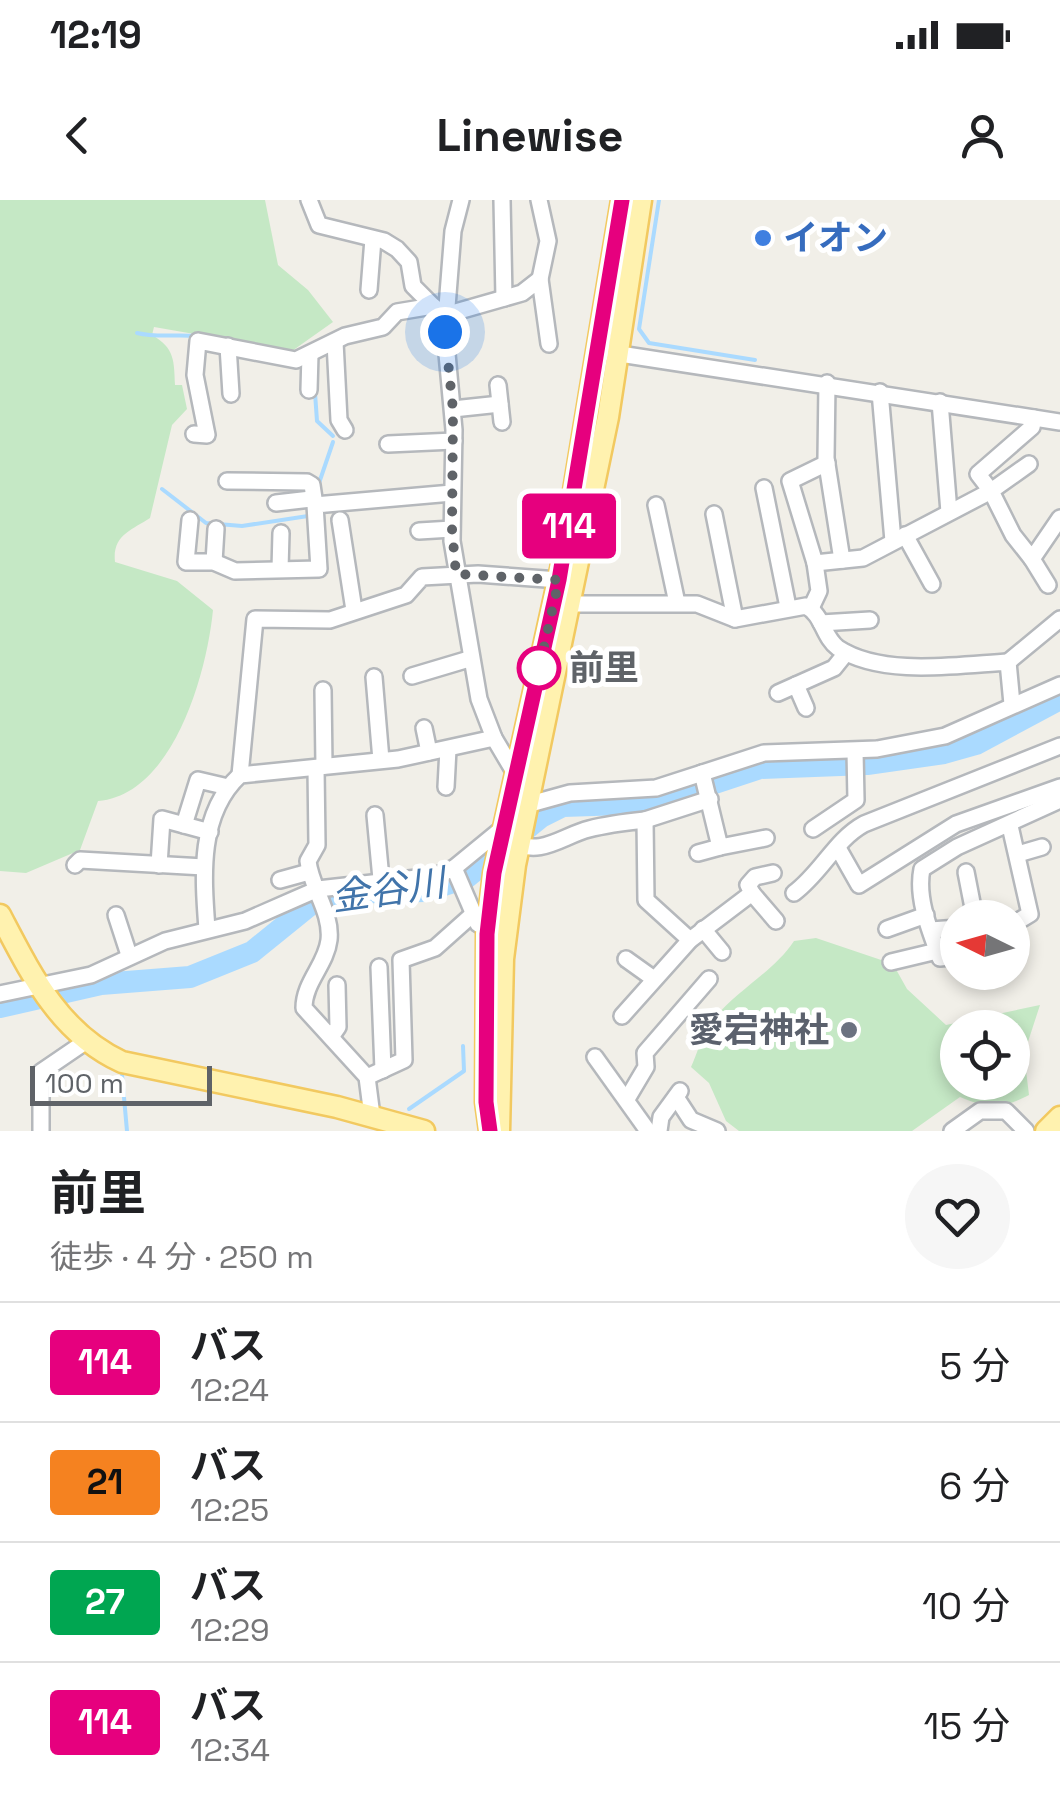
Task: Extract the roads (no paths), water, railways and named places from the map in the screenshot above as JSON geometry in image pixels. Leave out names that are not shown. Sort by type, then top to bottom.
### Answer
[{"type":"main road","points":[[490,1131],[486,1102],[487,934],[495,869],[513,830],[570,604],[608,352],[622,200]]},
{"type":"main road","points":[[498,1131],[503,959],[515,772],[641,200]]},
{"type":"main road","points":[[0,915],[43,993],[85,1042],[122,1062],[424,1131]]},
{"type":"main road","points":[[1046,1131],[1060,1117]]},
{"type":"street","points":[[310,200],[319,225],[373,239],[406,258],[413,286],[439,311]]},
{"type":"street","points":[[460,200],[439,311],[453,410],[452,529],[470,659],[494,738],[515,772],[513,830]]},
{"type":"street","points":[[502,200],[504,298]]},
{"type":"street","points":[[539,200],[548,241],[540,279],[549,344]]},
{"type":"street","points":[[369,290],[373,239]]},
{"type":"street","points":[[194,434],[207,434],[195,376],[198,341],[291,360],[383,327],[397,312],[439,311],[504,298],[525,292],[540,279]]},
{"type":"street","points":[[335,342],[344,430]]},
{"type":"street","points":[[228,346],[231,394]]},
{"type":"street","points":[[608,352],[1060,422]]},
{"type":"street","points":[[309,390],[310,354]]},
{"type":"street","points":[[827,383],[827,463],[842,560]]},
{"type":"street","points":[[498,385],[502,422]]},
{"type":"street","points":[[880,392],[899,538],[932,584]]},
{"type":"street","points":[[940,402],[950,512]]},
{"type":"street","points":[[453,410],[500,404]]},
{"type":"street","points":[[1034,418],[1032,427],[978,474],[1048,585]]},
{"type":"street","points":[[388,444],[454,442]]},
{"type":"street","points":[[811,608],[819,591],[816,562],[790,481],[827,463]]},
{"type":"street","points":[[816,562],[864,558],[1001,489],[1029,464]]},
{"type":"street","points":[[190,520],[186,562],[214,562],[235,571],[319,568],[312,485],[226,481]]},
{"type":"street","points":[[764,488],[788,607]]},
{"type":"street","points":[[276,503],[452,493]]},
{"type":"street","points":[[656,505],[677,603]]},
{"type":"street","points":[[714,514],[735,620]]},
{"type":"street","points":[[1032,560],[1060,518]]},
{"type":"street","points":[[340,520],[354,610]]},
{"type":"street","points":[[214,562],[216,529]]},
{"type":"street","points":[[419,531],[452,529]]},
{"type":"street","points":[[280,533],[280,569]]},
{"type":"street","points":[[207,928],[204,867],[210,832],[228,787],[240,775],[256,619],[330,620],[406,595],[422,577],[456,574],[559,580]]},
{"type":"street","points":[[570,604],[704,605],[735,620],[788,607],[811,608]]},
{"type":"street","points":[[811,608],[830,642],[846,653],[860,659],[908,664],[1008,662],[1060,619]]},
{"type":"street","points":[[821,623],[870,620]]},
{"type":"street","points":[[778,693],[834,668],[846,653]]},
{"type":"street","points":[[412,676],[470,659]]},
{"type":"street","points":[[1008,662],[1012,704]]},
{"type":"street","points":[[374,677],[381,760]]},
{"type":"street","points":[[796,685],[806,708]]},
{"type":"street","points":[[513,830],[546,846],[592,828],[645,820],[764,754],[855,751],[960,732],[1012,704],[1060,685]]},
{"type":"street","points":[[323,690],[318,834],[308,861],[329,937],[326,956],[304,1002],[367,1077],[379,1123]]},
{"type":"street","points":[[424,728],[429,752]]},
{"type":"street","points":[[240,775],[381,760],[494,738]]},
{"type":"street","points":[[794,892],[818,875],[845,835],[878,818],[1060,746]]},
{"type":"street","points":[[446,787],[448,749]]},
{"type":"street","points":[[813,829],[828,810],[856,800],[855,751]]},
{"type":"street","points":[[184,826],[198,780],[228,787]]},
{"type":"street","points":[[0,994],[43,993],[129,955],[207,928],[244,922],[315,890],[456,871],[570,794],[706,786]]},
{"type":"street","points":[[706,786],[720,847]]},
{"type":"street","points":[[838,848],[858,886],[956,824],[1060,787]]},
{"type":"street","points":[[890,962],[944,954],[928,923],[922,870],[957,846],[1010,826],[1060,800]]},
{"type":"street","points":[[375,814],[382,880]]},
{"type":"street","points":[[159,865],[162,819],[210,832]]},
{"type":"street","points":[[645,820],[646,900],[690,940]]},
{"type":"street","points":[[1010,826],[1027,900]]},
{"type":"street","points":[[698,853],[766,838]]},
{"type":"street","points":[[747,844],[751,862]]},
{"type":"street","points":[[1018,854],[1042,847]]},
{"type":"street","points":[[75,865],[80,860],[204,867]]},
{"type":"street","points":[[456,871],[472,916],[487,934]]},
{"type":"street","points":[[280,880],[309,872]]},
{"type":"street","points":[[774,872],[755,877],[748,885],[776,921]]},
{"type":"street","points":[[966,872],[971,900]]},
{"type":"street","points":[[622,1016],[690,940],[752,893]]},
{"type":"street","points":[[116,915],[129,955]]},
{"type":"street","points":[[384,1070],[376,964],[435,948],[472,916]]},
{"type":"street","points":[[887,929],[940,925]]},
{"type":"street","points":[[704,929],[722,952]]},
{"type":"street","points":[[626,959],[654,979]]},
{"type":"street","points":[[367,1077],[404,1060],[401,960]]},
{"type":"street","points":[[628,1099],[646,1068],[645,1053],[708,979]]},
{"type":"street","points":[[331,1037],[338,1027],[337,985]]},
{"type":"street","points":[[41,1131],[41,1072],[85,1042]]},
{"type":"street","points":[[595,1058],[651,1130],[676,1091],[691,1120],[717,1131]]},
{"type":"street","points":[[952,1131],[980,1111],[1006,1111],[1026,1131]]},
{"type":"waterway","points":[[659,200],[639,329],[649,343],[755,360]]},
{"type":"waterway","points":[[137,333],[196,336]]},
{"type":"waterway","points":[[315,393],[317,421],[333,436]]},
{"type":"waterway","points":[[318,486],[333,442]]},
{"type":"waterway","points":[[162,489],[206,523],[242,526],[308,516]]},
{"type":"waterway","name":"金谷川","points":[[0,1007],[101,984],[190,977],[252,952],[315,901],[340,893],[425,891],[466,878],[541,817],[563,806],[654,803],[760,768],[867,764],[944,753],[976,744],[1060,699]]},
{"type":"waterway","points":[[409,1109],[464,1071],[463,1046]]},
{"type":"waterway","points":[[122,1075],[127,1131]]},
{"type":"place","name":"イオン","points":[[763,238]]},
{"type":"place","name":"前里","points":[[539,668]]},
{"type":"place","name":"愛宕神社","points":[[849,1030]]}]
